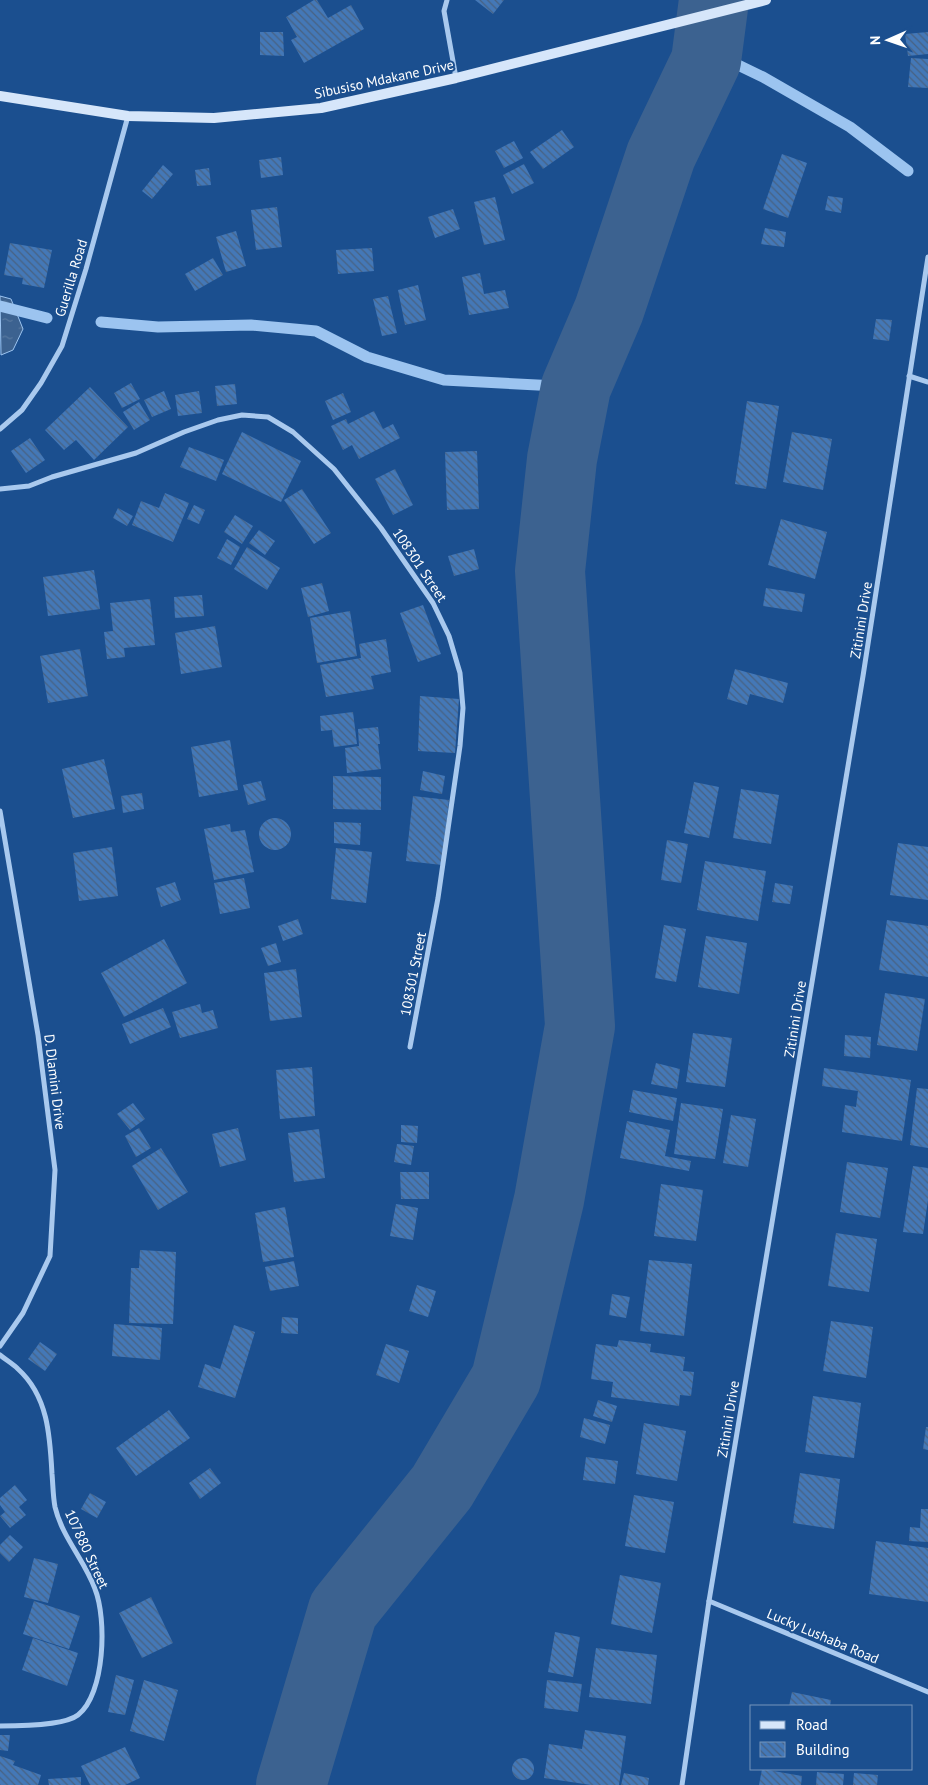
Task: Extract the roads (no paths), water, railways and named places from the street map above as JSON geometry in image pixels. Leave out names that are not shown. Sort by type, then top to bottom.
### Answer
[{"type":"street","points":[[447,0],[444,11],[456,78]]},
{"type":"street","name":"Sibusiso Mdakane Drive","points":[[0,96],[128,116],[214,118],[321,108],[456,78],[766,0]]},
{"type":"street","name":"Guerilla Road","points":[[0,429],[22,410],[41,383],[62,346],[86,269],[128,116]]},
{"type":"street","name":"Zitinini Drive","points":[[682,1785],[709,1601],[863,676],[928,256]]},
{"type":"street","points":[[909,376],[928,382]]},
{"type":"street","name":"108301 Street","points":[[0,489],[29,486],[52,477],[136,453],[184,432],[218,420],[242,415],[268,417],[293,432],[334,469],[381,528],[433,603],[449,636],[460,673],[463,708],[460,746],[438,898],[410,1046]]},
{"type":"street","name":"D. Dlamini Drive","points":[[0,811],[38,1035],[55,1170],[50,1256],[23,1313],[0,1346]]},
{"type":"street","name":"107880 Street","points":[[0,1355],[18,1369],[35,1388],[42,1405],[49,1432],[55,1507],[60,1522],[96,1590],[103,1630],[101,1660],[91,1699],[77,1716],[58,1722],[34,1726],[0,1726]]},
{"type":"street","name":"Lucky Lushaba Road","points":[[709,1601],[928,1692]]},
{"type":"water","points":[[0,296],[11,299],[23,329],[13,350],[1,355]]},
{"type":"waterway","points":[[291,1785],[343,1610],[442,1487],[506,1379],[549,1200],[580,1026],[550,571],[562,459],[576,387],[609,310],[661,155],[706,61],[714,0]]},
{"type":"waterway","points":[[707,50],[763,77],[850,127],[908,171]]},
{"type":"waterway","points":[[0,306],[47,318]]},
{"type":"waterway","points":[[101,322],[158,327],[251,325],[316,331],[367,357],[444,380],[576,387]]}]
